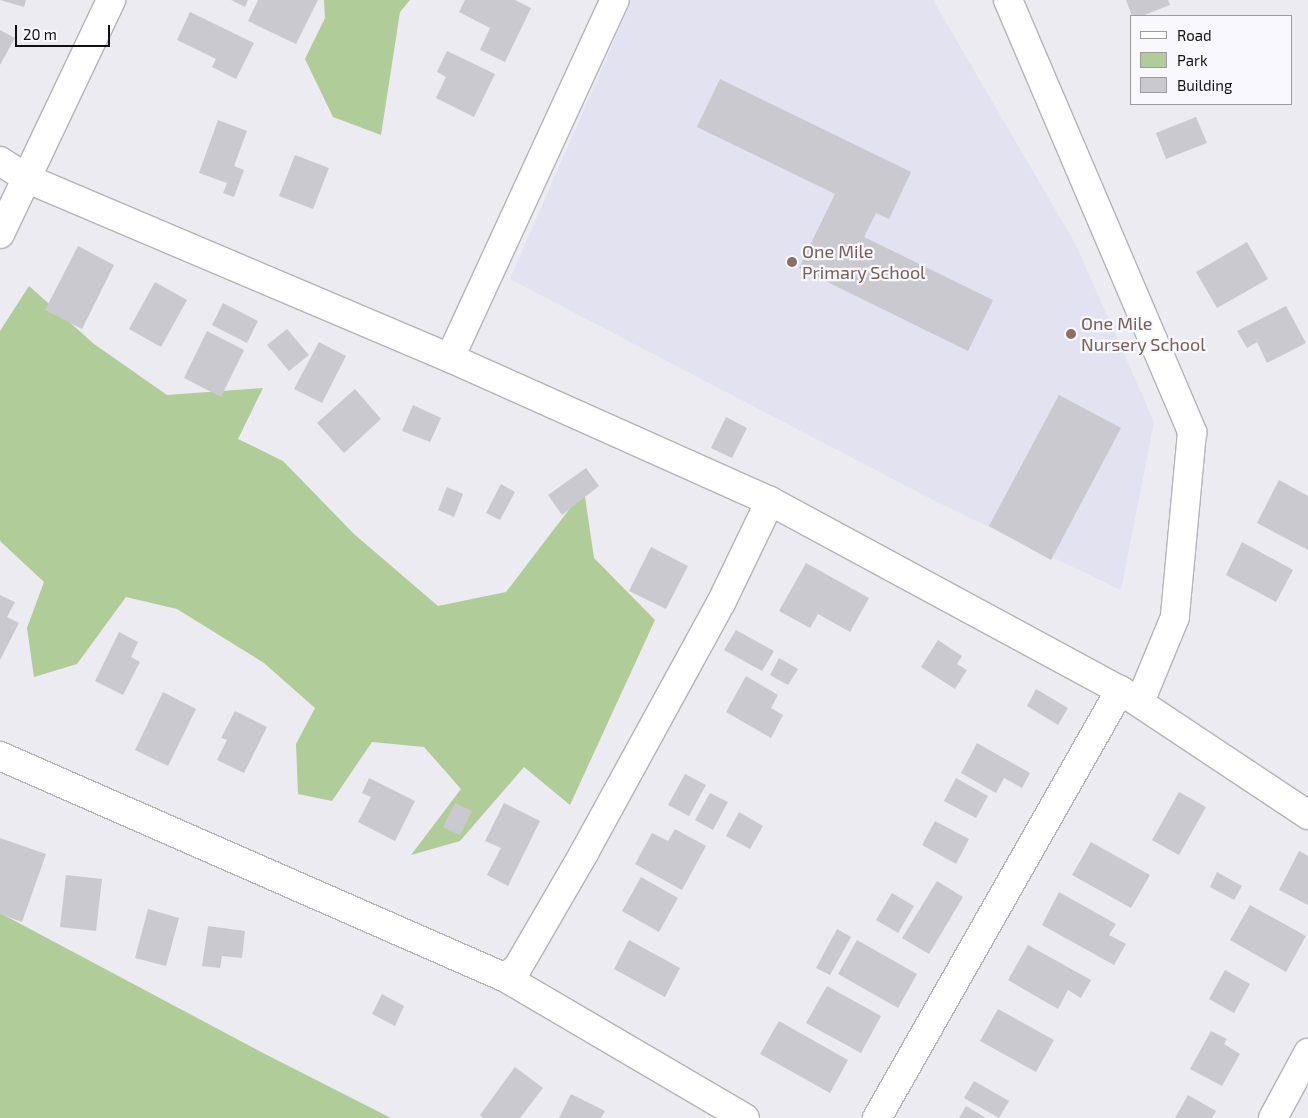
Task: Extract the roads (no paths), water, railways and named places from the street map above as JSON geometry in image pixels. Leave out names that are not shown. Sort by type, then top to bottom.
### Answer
[{"type":"street","points":[[0,234],[28,179],[111,0]]},
{"type":"street","points":[[450,358],[615,0]]},
{"type":"street","points":[[876,1118],[1130,696],[1175,617],[1192,432],[1008,0]]},
{"type":"street","points":[[0,161],[28,179],[450,358],[770,501],[1130,696],[1308,816]]},
{"type":"street","points":[[506,978],[518,967],[584,853],[721,603],[770,501]]},
{"type":"street","points":[[0,756],[506,978],[745,1118]]},
{"type":"street","points":[[1272,1118],[1308,1053]]},
{"type":"place","name":"One Mile Primary School","points":[[792,262]]},
{"type":"place","name":"One Mile Nursery School","points":[[1071,334]]}]
